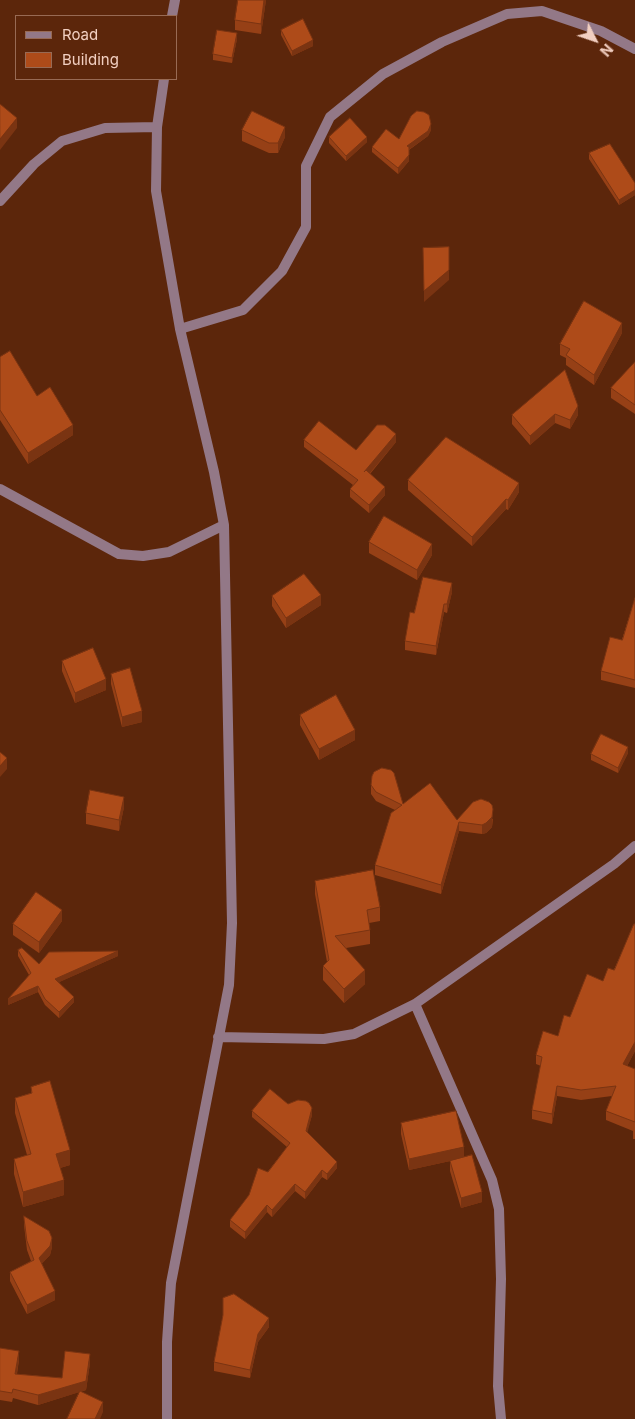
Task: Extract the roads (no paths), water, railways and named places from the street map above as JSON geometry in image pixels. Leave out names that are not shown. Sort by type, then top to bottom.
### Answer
[{"type":"street","points":[[172,15],[175,0]]},
{"type":"street","points":[[180,329],[243,310],[282,271],[306,227],[306,166],[330,118],[383,74],[442,42],[507,14],[542,11],[601,31],[635,49]]},
{"type":"street","points":[[164,80],[157,128],[156,191],[180,329],[214,472],[224,525],[232,923],[229,985],[171,1283],[167,1342],[167,1419]]},
{"type":"street","points":[[0,201],[34,164],[62,140],[105,128],[157,128]]},
{"type":"street","points":[[0,490],[119,554],[143,556],[169,552],[224,525]]},
{"type":"street","points":[[218,1037],[324,1039],[354,1034],[415,1004],[614,864],[635,846]]},
{"type":"street","points":[[415,1004],[492,1180],[499,1209],[502,1279],[498,1386],[501,1419]]}]
